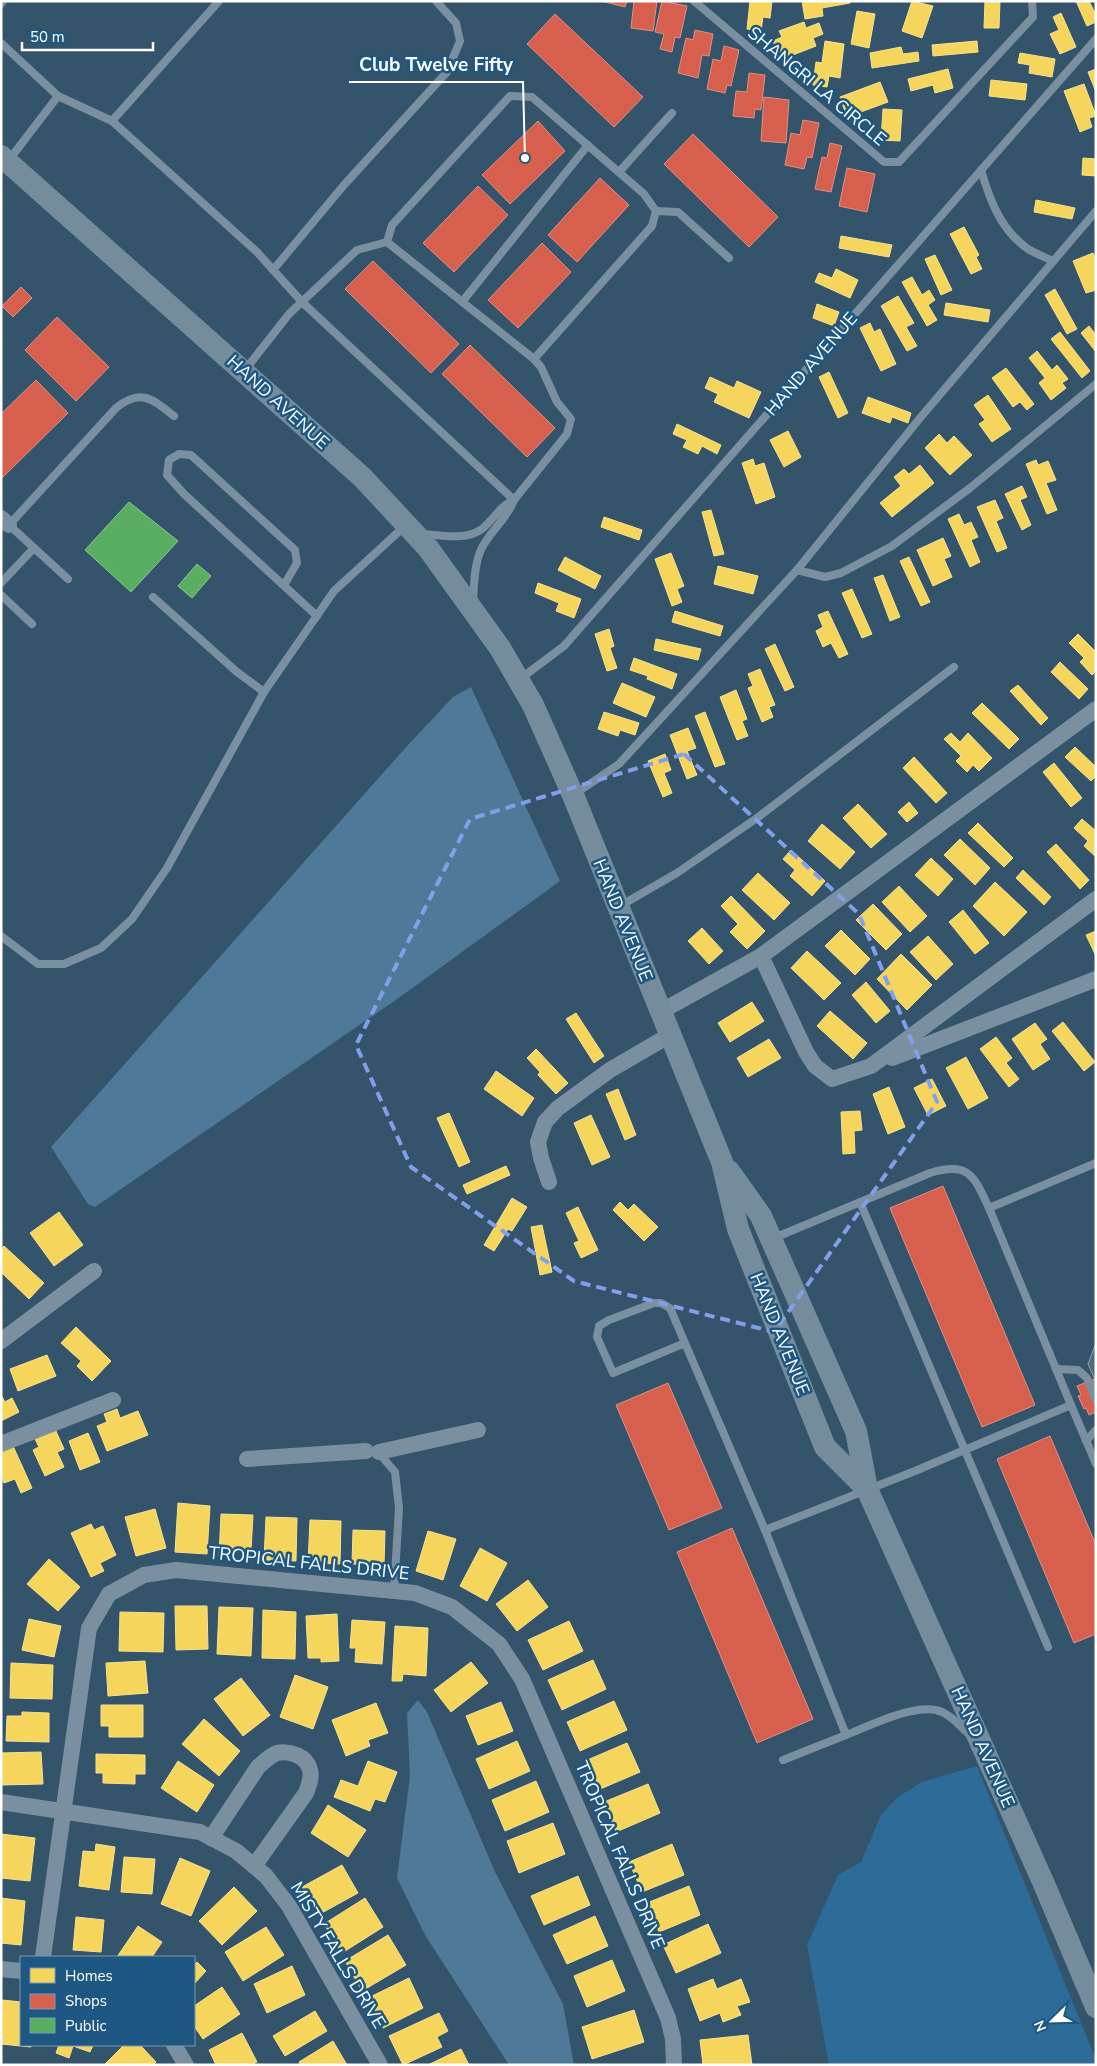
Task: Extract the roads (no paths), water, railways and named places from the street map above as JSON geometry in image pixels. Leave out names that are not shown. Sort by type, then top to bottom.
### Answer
[{"type":"street","name":"HAND AVENUE","points":[[4,159],[362,477],[428,548],[500,648],[532,705],[573,795],[722,1162],[738,1229],[825,1447],[867,1489]]},
{"type":"street","points":[[660,1012],[761,956],[1096,709]]},
{"type":"street","points":[[871,1066],[1096,899]]},
{"type":"street","points":[[761,956],[806,1052],[815,1066],[832,1078],[871,1066],[1096,979]]},
{"type":"street","points":[[549,1182],[538,1142],[545,1122],[558,1108],[610,1070],[670,1035]]},
{"type":"street","name":"HAND AVENUE","points":[[722,1162],[761,1216],[856,1431],[867,1489],[1044,1884],[1096,2007]]},
{"type":"street","points":[[1,1341],[94,1271]]},
{"type":"street","points":[[1,1444],[113,1400]]},
{"type":"street","points":[[247,1459],[372,1451],[478,1430]]},
{"type":"street","name":"TROPICAL FALLS DRIVE","points":[[43,1956],[62,1810],[89,1628],[109,1594],[144,1575],[176,1570],[416,1593],[452,1607],[499,1644],[522,1679],[668,2018],[673,2039],[674,2065]]},
{"type":"street","points":[[211,1838],[258,1767],[267,1758],[286,1752],[296,1755],[306,1762],[310,1768],[311,1780],[306,1793],[254,1866]]},
{"type":"street","name":"MISTY FALLS DRIVE","points":[[1,1802],[200,1832],[236,1851],[266,1876],[290,1906],[380,2065]]},
{"type":"street","points":[[1,1969],[20,1972]]},
{"type":"street","points":[[175,2046],[186,2065]]},
{"type":"lane","points":[[112,121],[218,1]]},
{"type":"lane","points":[[273,270],[344,185],[447,72],[460,41],[456,23],[436,1]]},
{"type":"lane","name":"SHANGRI LA CIRCLE","points":[[694,1],[884,162],[899,162],[1033,17],[1032,1]]},
{"type":"lane","name":"HAND AVENUE","points":[[519,681],[564,646],[1096,39]]},
{"type":"lane","points":[[1,43],[58,96],[112,121],[257,252],[302,302],[514,500]]},
{"type":"lane","points":[[4,159],[58,96]]},
{"type":"lane","points":[[386,242],[392,225],[510,96],[532,97],[644,194],[656,211]]},
{"type":"lane","points":[[619,172],[672,113]]},
{"type":"lane","points":[[462,302],[588,145]]},
{"type":"lane","points":[[981,170],[990,200],[1004,225],[1029,250],[1053,261]]},
{"type":"lane","points":[[656,211],[678,212],[729,258]]},
{"type":"lane","points":[[534,359],[652,226],[656,211]]},
{"type":"lane","points":[[573,795],[619,764],[797,570],[920,418],[1096,211]]},
{"type":"lane","points":[[386,242],[534,359],[541,367],[557,402],[571,419],[567,434],[514,500],[511,510],[488,538],[480,552],[472,609]]},
{"type":"lane","points":[[244,372],[289,314],[357,250],[386,242]]},
{"type":"lane","points":[[797,570],[825,577],[842,573],[892,546],[970,488],[1096,384]]},
{"type":"lane","points":[[68,579],[5,521],[128,398],[142,396],[156,402],[174,416]]},
{"type":"lane","points":[[284,585],[297,563],[295,550],[191,454],[179,454],[169,460],[167,475],[184,494],[316,616]]},
{"type":"lane","points":[[1,936],[38,964],[64,964],[101,948],[132,919],[167,868],[264,692],[334,592],[410,529],[451,536],[467,535],[480,530],[504,504],[514,500]]},
{"type":"lane","points":[[1,583],[34,548]]},
{"type":"lane","points":[[1,595],[32,624]]},
{"type":"lane","points":[[153,597],[237,672],[264,692]]},
{"type":"lane","points":[[618,907],[677,873],[757,818],[954,667]]},
{"type":"lane","points":[[989,1208],[1096,1163]]},
{"type":"lane","points":[[771,1239],[947,1168],[970,1174],[989,1208],[1096,1464]]},
{"type":"lane","points":[[860,1202],[1048,1647]]},
{"type":"lane","points":[[685,1343],[613,1373],[597,1337],[599,1326],[609,1320],[654,1303],[661,1303],[670,1308],[685,1343],[765,1530],[846,1734]]},
{"type":"lane","points":[[1056,1369],[1078,1370],[1087,1378],[1096,1400]]},
{"type":"lane","points":[[765,1530],[1071,1405]]},
{"type":"lane","points":[[1086,1441],[1096,1430]]},
{"type":"lane","points":[[372,1451],[394,1472],[400,1508],[394,1591]]},
{"type":"lane","points":[[783,1760],[846,1734],[908,1712],[928,1709],[942,1712],[954,1720],[983,1748]]},
{"type":"place","name":"Club Twelve Fifty","points":[[525,158]]}]
